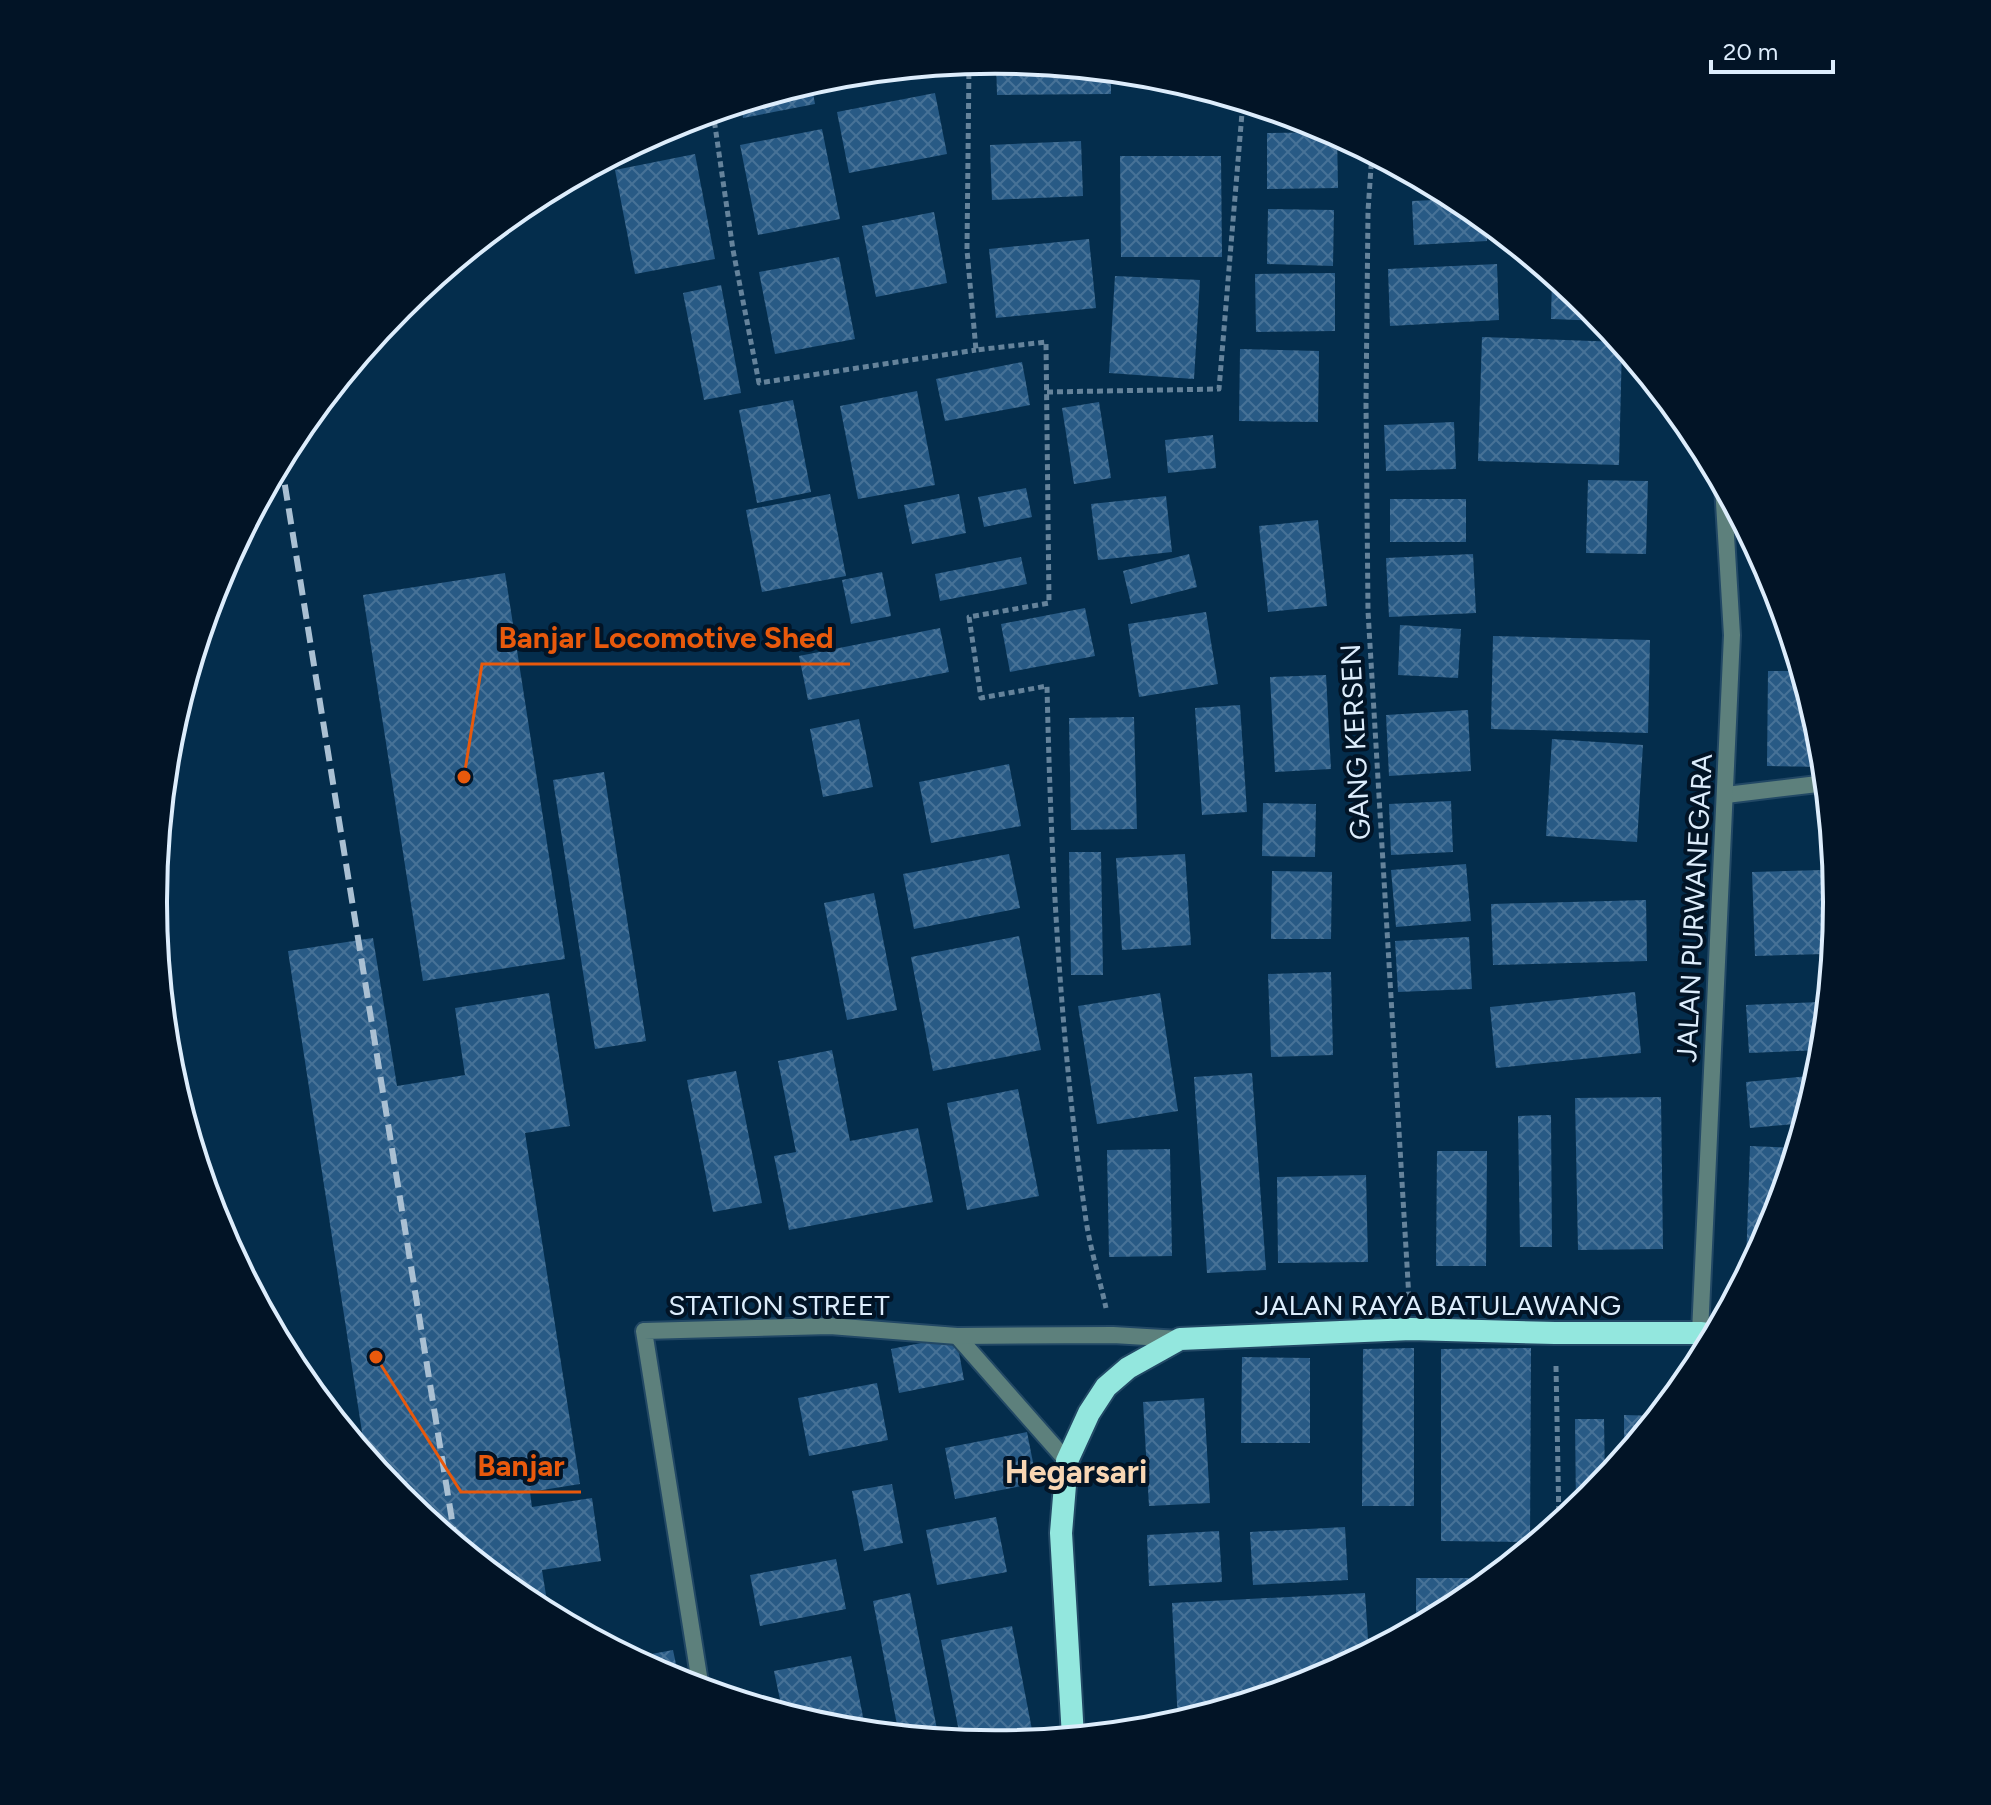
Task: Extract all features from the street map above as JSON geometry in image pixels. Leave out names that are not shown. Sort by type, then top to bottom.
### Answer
[{"type":"highway","name":"JALAN RAYA BATULAWANG","points":[[1072,1727],[1061,1533],[1067,1461],[1089,1413],[1106,1387],[1128,1368],[1180,1339],[1411,1329],[1702,1334]]},
{"type":"street","name":"JALAN PURWANEGARA","points":[[1707,1326],[1732,635],[1724,509]]},
{"type":"street","points":[[1726,795],[1815,784]]},
{"type":"street","name":"STATION STREET","points":[[699,1676],[644,1331],[830,1326],[957,1336],[1113,1335],[1180,1339]]},
{"type":"street","points":[[957,1336],[1067,1461]]},
{"type":"path","points":[[969,75],[967,250],[976,350]]},
{"type":"path","points":[[1047,392],[1219,389],[1242,112]]},
{"type":"path","points":[[715,123],[733,250],[759,383],[1046,342],[1049,603],[969,617],[981,698],[1047,686],[1050,837],[1062,1009],[1085,1216],[1113,1335]]},
{"type":"path","name":"GANG KERSEN","points":[[1371,164],[1367,314],[1368,611],[1411,1329]]},
{"type":"path","points":[[1555,1333],[1559,1509]]},
{"type":"building","points":[[996,74],[1111,82],[1111,94],[997,95]]},
{"type":"building","points":[[935,93],[947,154],[849,173],[837,112]]},
{"type":"building","points":[[813,95],[815,104],[743,118],[742,114]]},
{"type":"building","points":[[822,129],[840,219],[758,235],[740,145]]},
{"type":"building","points":[[1301,132],[1337,148],[1338,188],[1267,189],[1267,133]]},
{"type":"building","points":[[1081,141],[1083,196],[992,200],[990,145]]},
{"type":"building","points":[[695,154],[715,259],[635,274],[615,170]]},
{"type":"building","points":[[1120,156],[1221,156],[1222,257],[1121,257]]},
{"type":"building","points":[[1434,200],[1487,236],[1487,241],[1414,245],[1412,201]]},
{"type":"building","points":[[1268,209],[1334,210],[1333,266],[1267,264]]},
{"type":"building","points":[[934,212],[947,283],[876,297],[862,226]]},
{"type":"building","points":[[1089,239],[1096,308],[996,318],[989,249]]},
{"type":"building","points":[[839,257],[855,339],[775,354],[759,272]]},
{"type":"building","points":[[1497,264],[1499,320],[1390,326],[1388,269]]},
{"type":"building","points":[[1335,273],[1335,331],[1256,332],[1255,274]]},
{"type":"building","points":[[1115,276],[1200,280],[1194,379],[1109,373]]},
{"type":"building","points":[[721,285],[741,393],[704,400],[683,293]]},
{"type":"building","points":[[1552,289],[1584,320],[1551,319]]},
{"type":"building","points":[[1482,337],[1604,341],[1622,360],[1619,465],[1478,461]]},
{"type":"building","points":[[1240,349],[1319,351],[1318,422],[1239,421]]},
{"type":"building","points":[[1022,362],[1030,405],[945,421],[936,379]]},
{"type":"building","points":[[917,391],[935,485],[858,499],[840,406]]},
{"type":"building","points":[[793,400],[811,492],[757,503],[739,410]]},
{"type":"building","points":[[1099,402],[1111,478],[1074,484],[1062,408]]},
{"type":"building","points":[[1454,422],[1456,469],[1386,471],[1384,425]]},
{"type":"building","points":[[1213,435],[1216,468],[1168,473],[1165,440]]},
{"type":"building","points":[[1588,480],[1648,481],[1646,554],[1586,553]]},
{"type":"building","points":[[1026,488],[1032,517],[984,527],[978,497]]},
{"type":"building","points":[[830,494],[846,576],[762,592],[746,510]]},
{"type":"building","points":[[959,494],[966,533],[912,544],[904,505]]},
{"type":"building","points":[[1166,496],[1172,552],[1098,560],[1091,504]]},
{"type":"building","points":[[1390,499],[1466,499],[1466,542],[1390,542]]},
{"type":"building","points":[[1318,520],[1327,606],[1268,612],[1259,526]]},
{"type":"building","points":[[1189,554],[1197,587],[1131,604],[1123,571]]},
{"type":"building","points":[[1473,554],[1476,613],[1389,617],[1386,558]]},
{"type":"building","points":[[1021,557],[1027,584],[940,601],[935,574]]},
{"type":"building","points":[[882,572],[891,616],[851,624],[842,580]]},
{"type":"building","points":[[505,573],[565,959],[423,981],[363,595]]},
{"type":"building","points":[[1085,608],[1095,656],[1010,672],[1001,624]]},
{"type":"building","points":[[1206,612],[1218,684],[1139,697],[1128,624]]},
{"type":"building","points":[[1400,625],[1461,629],[1458,678],[1398,675]]},
{"type":"building","points":[[940,628],[949,672],[808,700],[799,656]]},
{"type":"building","points":[[1493,636],[1650,640],[1648,733],[1491,729]]},
{"type":"building","points":[[1768,671],[1791,671],[1812,767],[1767,766]]},
{"type":"building","points":[[1326,675],[1331,769],[1275,772],[1270,677]]},
{"type":"building","points":[[1240,705],[1247,812],[1202,815],[1195,708]]},
{"type":"building","points":[[1468,710],[1471,771],[1389,776],[1386,715]]},
{"type":"building","points":[[1134,717],[1137,829],[1071,830],[1069,718]]},
{"type":"building","points":[[859,719],[873,787],[823,797],[810,729]]},
{"type":"building","points":[[1552,739],[1643,745],[1637,842],[1546,836]]},
{"type":"building","points":[[1009,764],[1021,826],[931,843],[919,782]]},
{"type":"building","points":[[604,772],[646,1041],[595,1049],[553,780]]},
{"type":"building","points":[[1451,801],[1453,852],[1391,855],[1389,804]]},
{"type":"building","points":[[1263,803],[1316,804],[1315,857],[1262,856]]},
{"type":"building","points":[[1069,852],[1101,852],[1103,975],[1071,975]]},
{"type":"building","points":[[1009,854],[1020,908],[914,929],[903,874]]},
{"type":"building","points":[[1185,854],[1191,945],[1122,950],[1116,858]]},
{"type":"building","points":[[1466,864],[1471,921],[1396,927],[1391,870]]},
{"type":"building","points":[[1823,870],[1822,954],[1755,956],[1752,872]]},
{"type":"building","points":[[1272,871],[1332,872],[1331,939],[1271,939]]},
{"type":"building","points":[[874,893],[897,1010],[847,1020],[824,903]]},
{"type":"building","points":[[1646,900],[1647,961],[1493,965],[1491,904]]},
{"type":"building","points":[[1019,936],[1041,1050],[933,1071],[911,957]]},
{"type":"building","points":[[1469,937],[1472,989],[1398,992],[1395,941]]},
{"type":"building","points":[[373,938],[397,1086],[465,1075],[455,1008],[549,993],[570,1126],[525,1133],[580,1484],[530,1492],[532,1507],[592,1498],[601,1561],[542,1570],[546,1598],[491,1560],[449,1525],[363,1437],[288,951]]},
{"type":"building","points":[[1331,972],[1333,1055],[1271,1057],[1268,974]]},
{"type":"building","points":[[1635,992],[1641,1053],[1496,1068],[1490,1007]]},
{"type":"building","points":[[1160,993],[1178,1111],[1097,1124],[1078,1006]]},
{"type":"building","points":[[1818,1002],[1810,1050],[1749,1053],[1746,1005]]},
{"type":"building","points":[[832,1050],[850,1141],[918,1128],[933,1202],[789,1230],[774,1156],[796,1152],[778,1061]]},
{"type":"building","points":[[736,1071],[762,1203],[713,1212],[687,1080]]},
{"type":"building","points":[[1252,1073],[1266,1270],[1207,1273],[1194,1077]]},
{"type":"building","points":[[1805,1076],[1794,1124],[1750,1128],[1746,1082]]},
{"type":"building","points":[[1018,1089],[1039,1196],[967,1210],[947,1103]]},
{"type":"building","points":[[1661,1097],[1663,1249],[1578,1250],[1575,1098]]},
{"type":"building","points":[[1551,1115],[1552,1247],[1520,1247],[1518,1116]]},
{"type":"building","points":[[1750,1146],[1787,1148],[1761,1220],[1746,1253]]},
{"type":"building","points":[[1170,1149],[1172,1256],[1109,1257],[1107,1150]]},
{"type":"building","points":[[1437,1151],[1487,1151],[1486,1266],[1436,1266]]},
{"type":"building","points":[[1366,1175],[1368,1262],[1278,1263],[1277,1177]]},
{"type":"building","points":[[956,1336],[964,1380],[899,1393],[891,1349]]},
{"type":"building","points":[[1414,1348],[1414,1506],[1362,1506],[1363,1349]]},
{"type":"building","points":[[1531,1348],[1530,1535],[1522,1542],[1441,1541],[1441,1349]]},
{"type":"building","points":[[1242,1357],[1310,1358],[1310,1443],[1241,1443]]},
{"type":"building","points":[[877,1383],[888,1440],[809,1456],[798,1398]]},
{"type":"building","points":[[1204,1398],[1210,1503],[1149,1506],[1143,1402]]},
{"type":"building","points":[[1624,1415],[1646,1416],[1624,1442]]},
{"type":"building","points":[[1575,1419],[1604,1419],[1605,1463],[1576,1493]]},
{"type":"building","points":[[1027,1432],[1037,1483],[955,1499],[945,1448]]},
{"type":"building","points":[[892,1484],[903,1543],[864,1551],[852,1491]]},
{"type":"building","points":[[996,1517],[1007,1572],[937,1585],[926,1530]]},
{"type":"building","points":[[1345,1527],[1348,1580],[1253,1585],[1250,1532]]},
{"type":"building","points":[[1219,1531],[1222,1582],[1149,1586],[1147,1535]]},
{"type":"building","points":[[836,1559],[846,1609],[760,1626],[750,1575]]},
{"type":"building","points":[[1416,1578],[1473,1578],[1456,1591],[1416,1616]]},
{"type":"building","points":[[910,1593],[937,1729],[897,1725],[873,1601]]},
{"type":"building","points":[[1365,1593],[1368,1643],[1262,1687],[1177,1710],[1172,1603]]},
{"type":"building","points":[[1012,1626],[1032,1730],[959,1730],[941,1640]]},
{"type":"building","points":[[673,1650],[677,1667],[648,1655]]},
{"type":"building","points":[[851,1656],[864,1720],[781,1703],[774,1671]]},
{"type":"railway","points":[[284,479],[453,1529]]},
{"type":"place","name":"Banjar Locomotive Shed","points":[[464,777]]},
{"type":"place","name":"Banjar","points":[[376,1357]]},
{"type":"district","name":"Hegarsari","points":[[1076,1472]]}]
